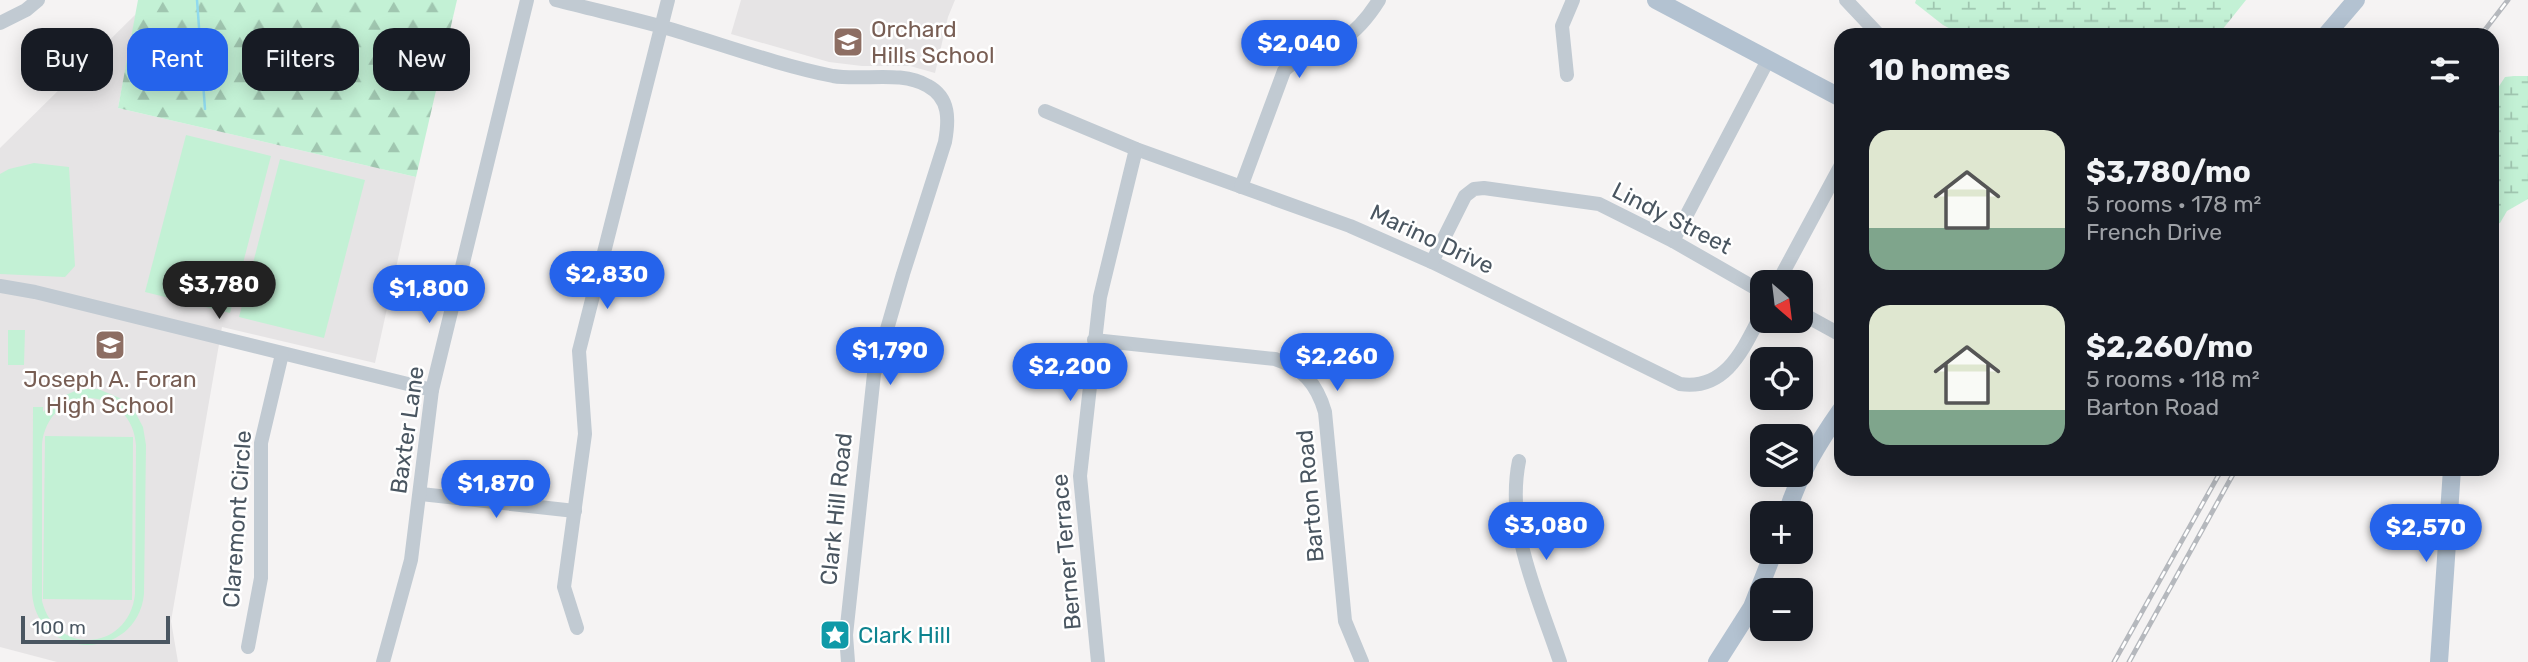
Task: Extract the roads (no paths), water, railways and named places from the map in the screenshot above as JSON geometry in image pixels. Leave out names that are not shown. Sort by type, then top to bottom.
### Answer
[{"type":"main road","points":[[1656,0],[1834,94]]},
{"type":"main road","points":[[2332,28],[2356,0]]},
{"type":"main road","points":[[1791,501],[1802,472],[1834,420]]},
{"type":"main road","points":[[2439,662],[2452,476]]},
{"type":"main road","points":[[1717,662],[1752,607],[1769,564]]},
{"type":"street","points":[[0,23],[26,10],[38,0]]},
{"type":"street","name":"Baxter Lane","points":[[383,662],[411,560],[432,390],[527,0]]},
{"type":"street","points":[[556,0],[661,26]]},
{"type":"street","points":[[577,628],[564,587],[585,434],[579,352],[668,0]]},
{"type":"street","points":[[1241,187],[1284,71],[1293,63],[1344,38],[1367,18],[1379,0]]},
{"type":"street","points":[[1567,75],[1562,26],[1573,0]]},
{"type":"street","points":[[1846,0],[1873,28]]},
{"type":"street","name":"Clark Hill Road","points":[[661,26],[785,64],[837,76],[916,81],[937,92],[944,101],[949,121],[945,142],[874,374],[846,635],[848,662]]},
{"type":"street","points":[[1673,241],[1768,60]]},
{"type":"street","name":"Marino Drive","points":[[1045,111],[1136,149],[1350,226],[1432,262],[1665,378],[1687,385],[1713,380],[1730,368],[1751,333]]},
{"type":"street","name":"Berner Terrace","points":[[1098,662],[1080,477],[1100,297],[1136,149]]},
{"type":"street","points":[[1784,270],[1834,178]]},
{"type":"street","name":"Lindy Street","points":[[1432,262],[1461,201],[1479,188],[1599,204],[1673,241],[1750,285]]},
{"type":"street","points":[[0,286],[34,292],[432,390]]},
{"type":"street","points":[[1813,320],[1834,331]]},
{"type":"street","name":"Barton Road","points":[[1094,340],[1275,359],[1287,363],[1308,377],[1319,394],[1325,412],[1345,621],[1362,662]]},
{"type":"street","name":"Claremont Circle","points":[[248,647],[261,578],[261,443],[282,354]]},
{"type":"street","points":[[1519,461],[1515,483],[1515,513],[1525,556],[1560,662]]},
{"type":"street","points":[[421,494],[575,511]]},
{"type":"waterway","points":[[197,0],[205,109]]},
{"type":"railway","points":[[2486,28],[2508,0]]},
{"type":"railway","points":[[2114,662],[2218,476]]},
{"type":"railway","points":[[2129,662],[2232,476]]},
{"type":"place","name":"Orchard Hills School","points":[[848,42]]},
{"type":"place","name":"Joseph A. Foran High School","points":[[110,345]]},
{"type":"place","name":"Clark Hill","points":[[835,635]]}]
